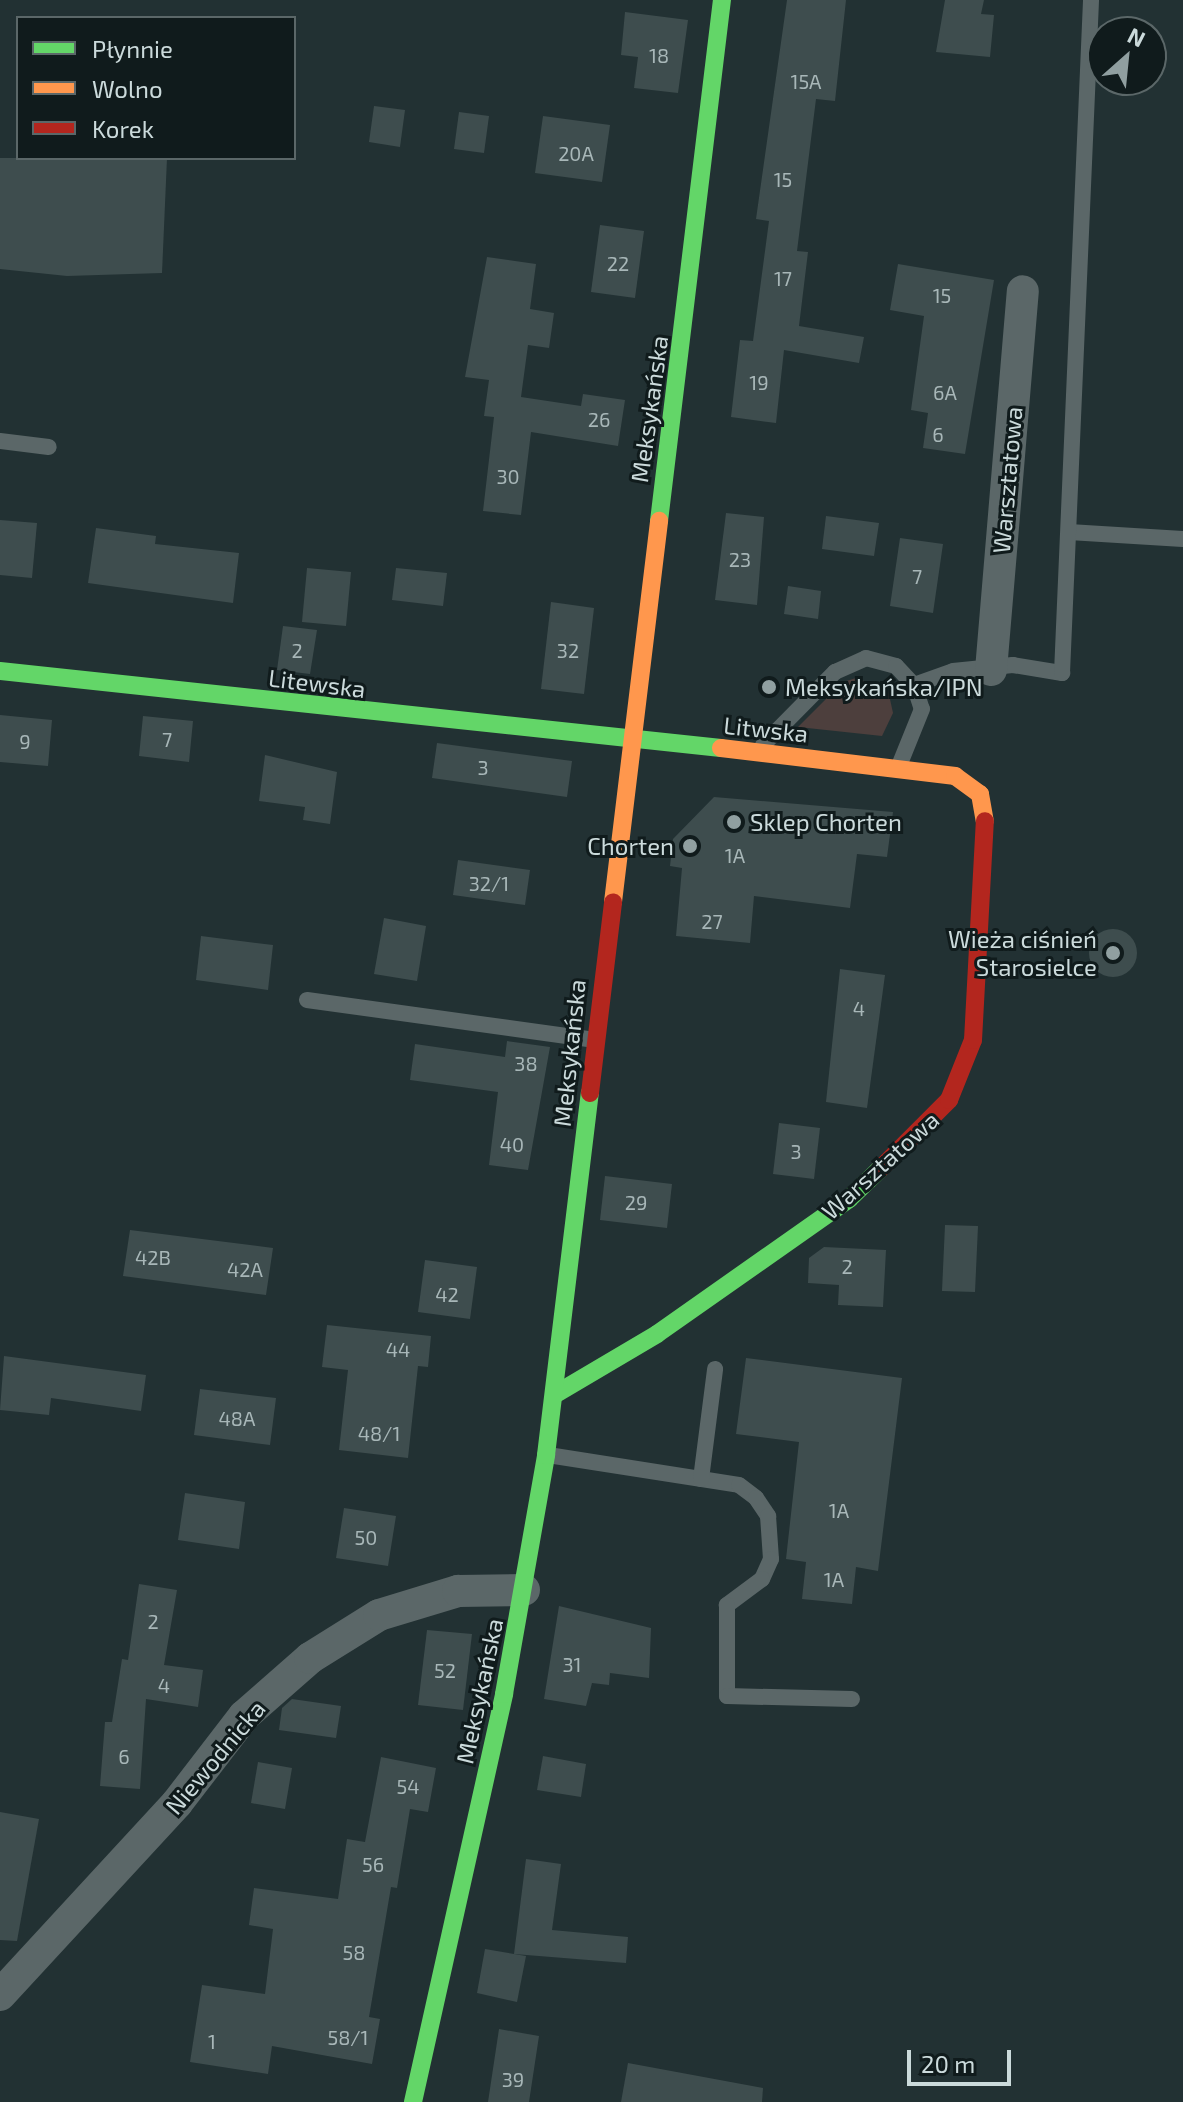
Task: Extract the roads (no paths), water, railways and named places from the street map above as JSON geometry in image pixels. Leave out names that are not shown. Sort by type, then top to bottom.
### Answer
[{"type":"street","name":"Meksykańska","points":[[413,2102],[524,1590],[546,1455],[630,740],[722,0]]},
{"type":"street","name":"Warsztatowa","points":[[991,670],[1023,291]]},
{"type":"street","name":"Litewska","points":[[0,671],[630,740]]},
{"type":"street","name":"Litwska","points":[[630,740],[898,767]]},
{"type":"street","name":"Warsztatowa","points":[[554,1395],[657,1334],[849,1199],[949,1100],[973,1040],[983,800],[970,783],[955,776],[898,767]]},
{"type":"street","name":"Niewodnicka","points":[[0,1995],[177,1803],[244,1716],[310,1658],[379,1615],[458,1591],[524,1590]]},
{"type":"lane","points":[[914,685],[953,671],[991,670],[1013,665],[1062,673],[1091,0]]},
{"type":"lane","points":[[0,441],[49,447]]},
{"type":"lane","points":[[1069,532],[1183,539]]},
{"type":"lane","points":[[758,751],[835,672],[866,658],[896,666],[914,685],[922,709],[898,767]]},
{"type":"lane","points":[[307,1000],[595,1040]]},
{"type":"lane","points":[[701,1479],[715,1369]]},
{"type":"lane","points":[[546,1455],[739,1485],[756,1498],[773,1538],[762,1579],[727,1605],[727,1696],[852,1699]]},
{"type":"place","name":"Meksykańska/IPN","points":[[769,687]]},
{"type":"place","name":"Sklep Chorten","points":[[734,822]]},
{"type":"place","name":"Chorten","points":[[690,846]]},
{"type":"place","name":"Wieża ciśnień Starosielce","points":[[1113,953]]}]
